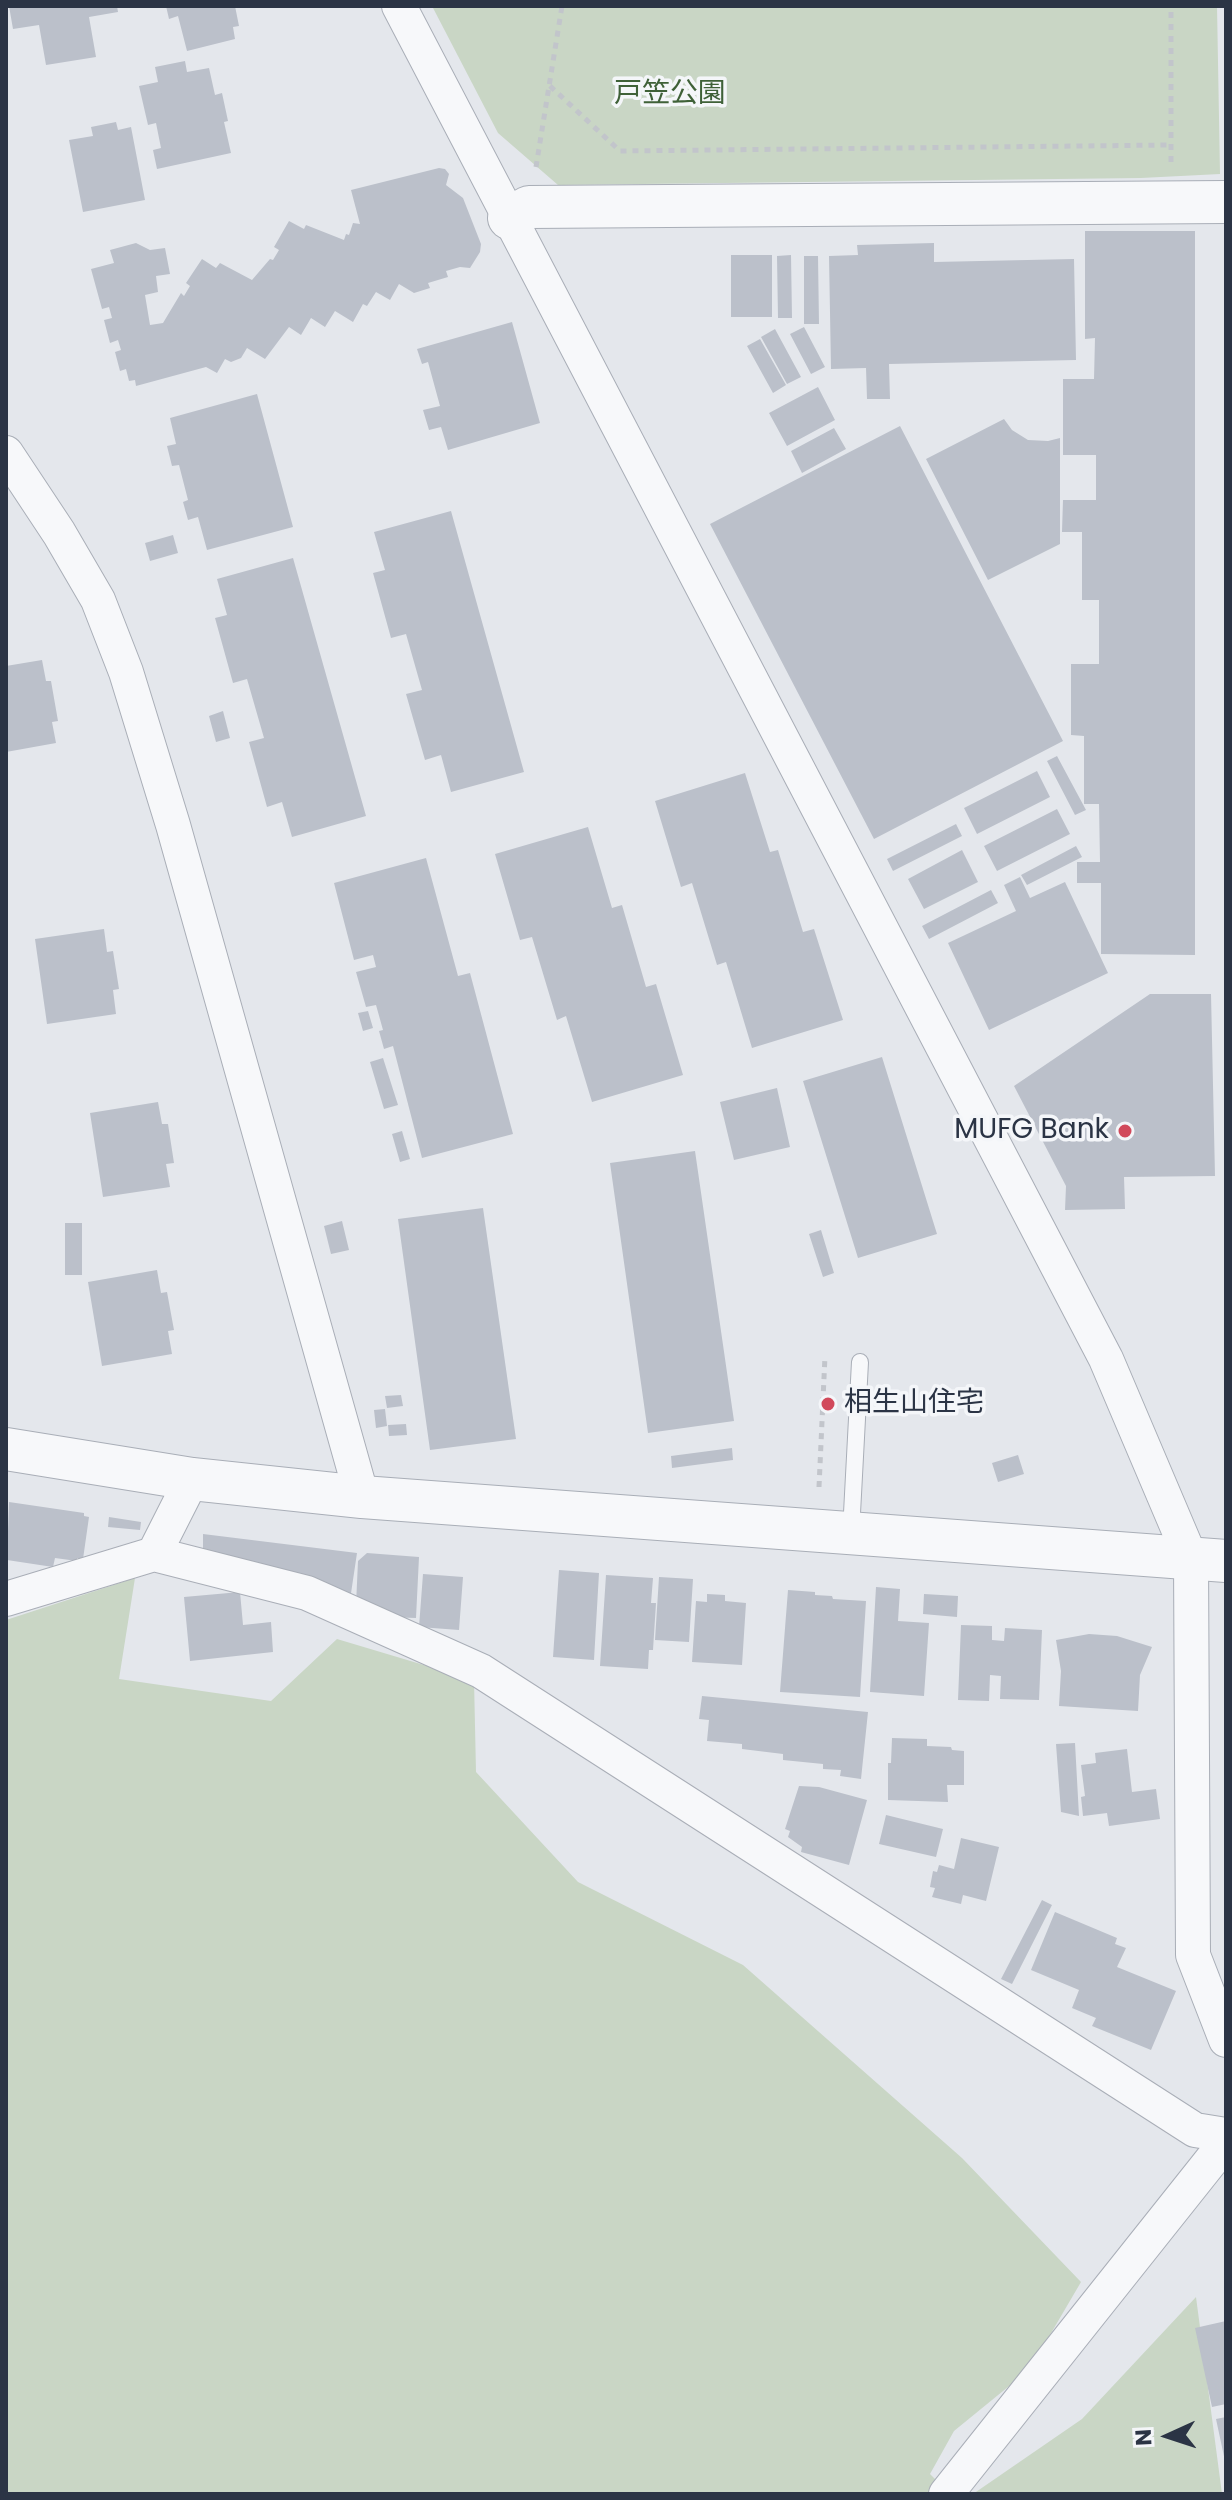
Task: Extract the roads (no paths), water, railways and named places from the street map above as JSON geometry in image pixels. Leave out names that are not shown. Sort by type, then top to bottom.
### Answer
[{"type":"street","points":[[399,6],[519,212],[1208,1560],[1193,1955],[1226,2040]]},
{"type":"street","points":[[519,212],[1226,202]]},
{"type":"street","points":[[6,453],[59,533],[98,600],[126,672],[173,825],[362,1497]]},
{"type":"street","points":[[6,1449],[192,1479],[362,1497],[1208,1560]]},
{"type":"street","points":[[154,1554],[192,1479]]},
{"type":"street","points":[[6,1599],[154,1554],[307,1593],[481,1671],[1195,2130],[1226,2135]]},
{"type":"street","points":[[946,2494],[1226,2142]]},
{"type":"lane","points":[[851,1533],[860,1362]]},
{"type":"place","name":"MUFG Bank","points":[[1125,1131]]},
{"type":"place","name":"相生山住宅","points":[[828,1404]]},
{"type":"park label","name":"戸笠公園","points":[[670,95]]}]
